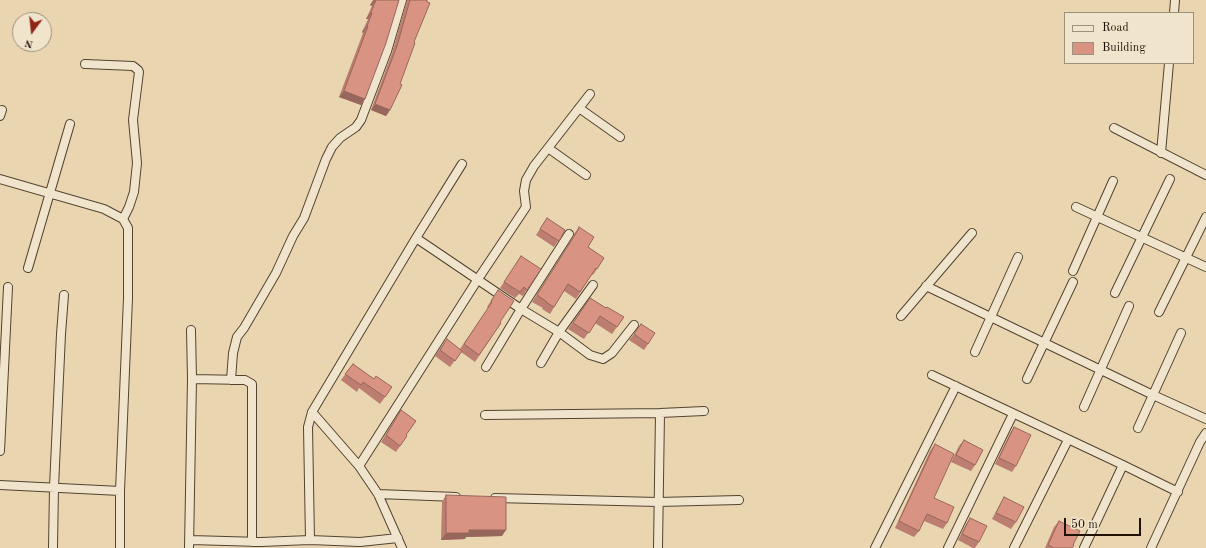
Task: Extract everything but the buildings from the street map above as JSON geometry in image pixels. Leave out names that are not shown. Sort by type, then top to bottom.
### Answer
[{"type":"street","points":[[231,380],[233,353],[237,337],[247,323],[276,273],[293,236],[304,218],[332,147],[340,138],[356,127],[361,120],[387,52],[402,0]]},
{"type":"street","points":[[1174,12],[1175,0]]},
{"type":"street","points":[[85,64],[122,64],[133,66],[139,72],[133,120],[137,163],[134,192],[124,219]]},
{"type":"street","points":[[1161,153],[1169,64]]},
{"type":"street","points":[[359,466],[478,279],[526,207],[524,191],[526,180],[534,166],[590,94]]},
{"type":"street","points":[[579,108],[620,136]]},
{"type":"street","points":[[28,268],[70,124]]},
{"type":"street","points":[[1114,128],[1206,175]]},
{"type":"street","points":[[548,148],[586,175]]},
{"type":"street","points":[[310,540],[308,427],[312,412],[462,164]]},
{"type":"street","points":[[0,179],[49,194],[104,208],[124,219],[128,228],[128,298],[120,491],[120,548]]},
{"type":"street","points":[[1115,293],[1170,179]]},
{"type":"street","points":[[1073,271],[1113,181]]},
{"type":"street","points":[[1076,207],[1206,267]]},
{"type":"street","points":[[1159,312],[1206,217]]},
{"type":"street","points":[[902,316],[972,233]]},
{"type":"street","points":[[486,367],[569,234]]},
{"type":"street","points":[[416,238],[521,309],[559,332],[590,355],[603,359],[612,353],[634,325]]},
{"type":"street","points":[[975,352],[1018,257]]},
{"type":"street","points":[[1027,379],[1073,282]]},
{"type":"street","points":[[541,363],[559,332],[593,285]]},
{"type":"street","points":[[0,451],[8,286]]},
{"type":"street","points":[[926,286],[1206,419]]},
{"type":"street","points":[[54,548],[54,487],[64,296]]},
{"type":"street","points":[[1084,407],[1129,306]]},
{"type":"street","points":[[192,330],[190,544],[310,540],[360,542],[398,538]]},
{"type":"street","points":[[1138,428],[1181,333]]},
{"type":"street","points":[[932,375],[1178,492]]},
{"type":"street","points":[[192,379],[245,380],[252,384],[252,542]]},
{"type":"street","points":[[875,548],[956,386]]},
{"type":"street","points":[[485,415],[704,411]]},
{"type":"street","points":[[312,412],[359,466],[378,494],[402,548]]},
{"type":"street","points":[[658,548],[660,413]]},
{"type":"street","points":[[948,548],[1013,414]]},
{"type":"street","points":[[1151,548],[1200,442],[1206,433]]},
{"type":"street","points":[[1014,548],[1068,440]]},
{"type":"street","points":[[1084,548],[1123,465]]},
{"type":"street","points":[[0,485],[120,491]]},
{"type":"street","points":[[378,494],[464,497]]},
{"type":"street","points":[[487,497],[658,502],[740,500]]}]
